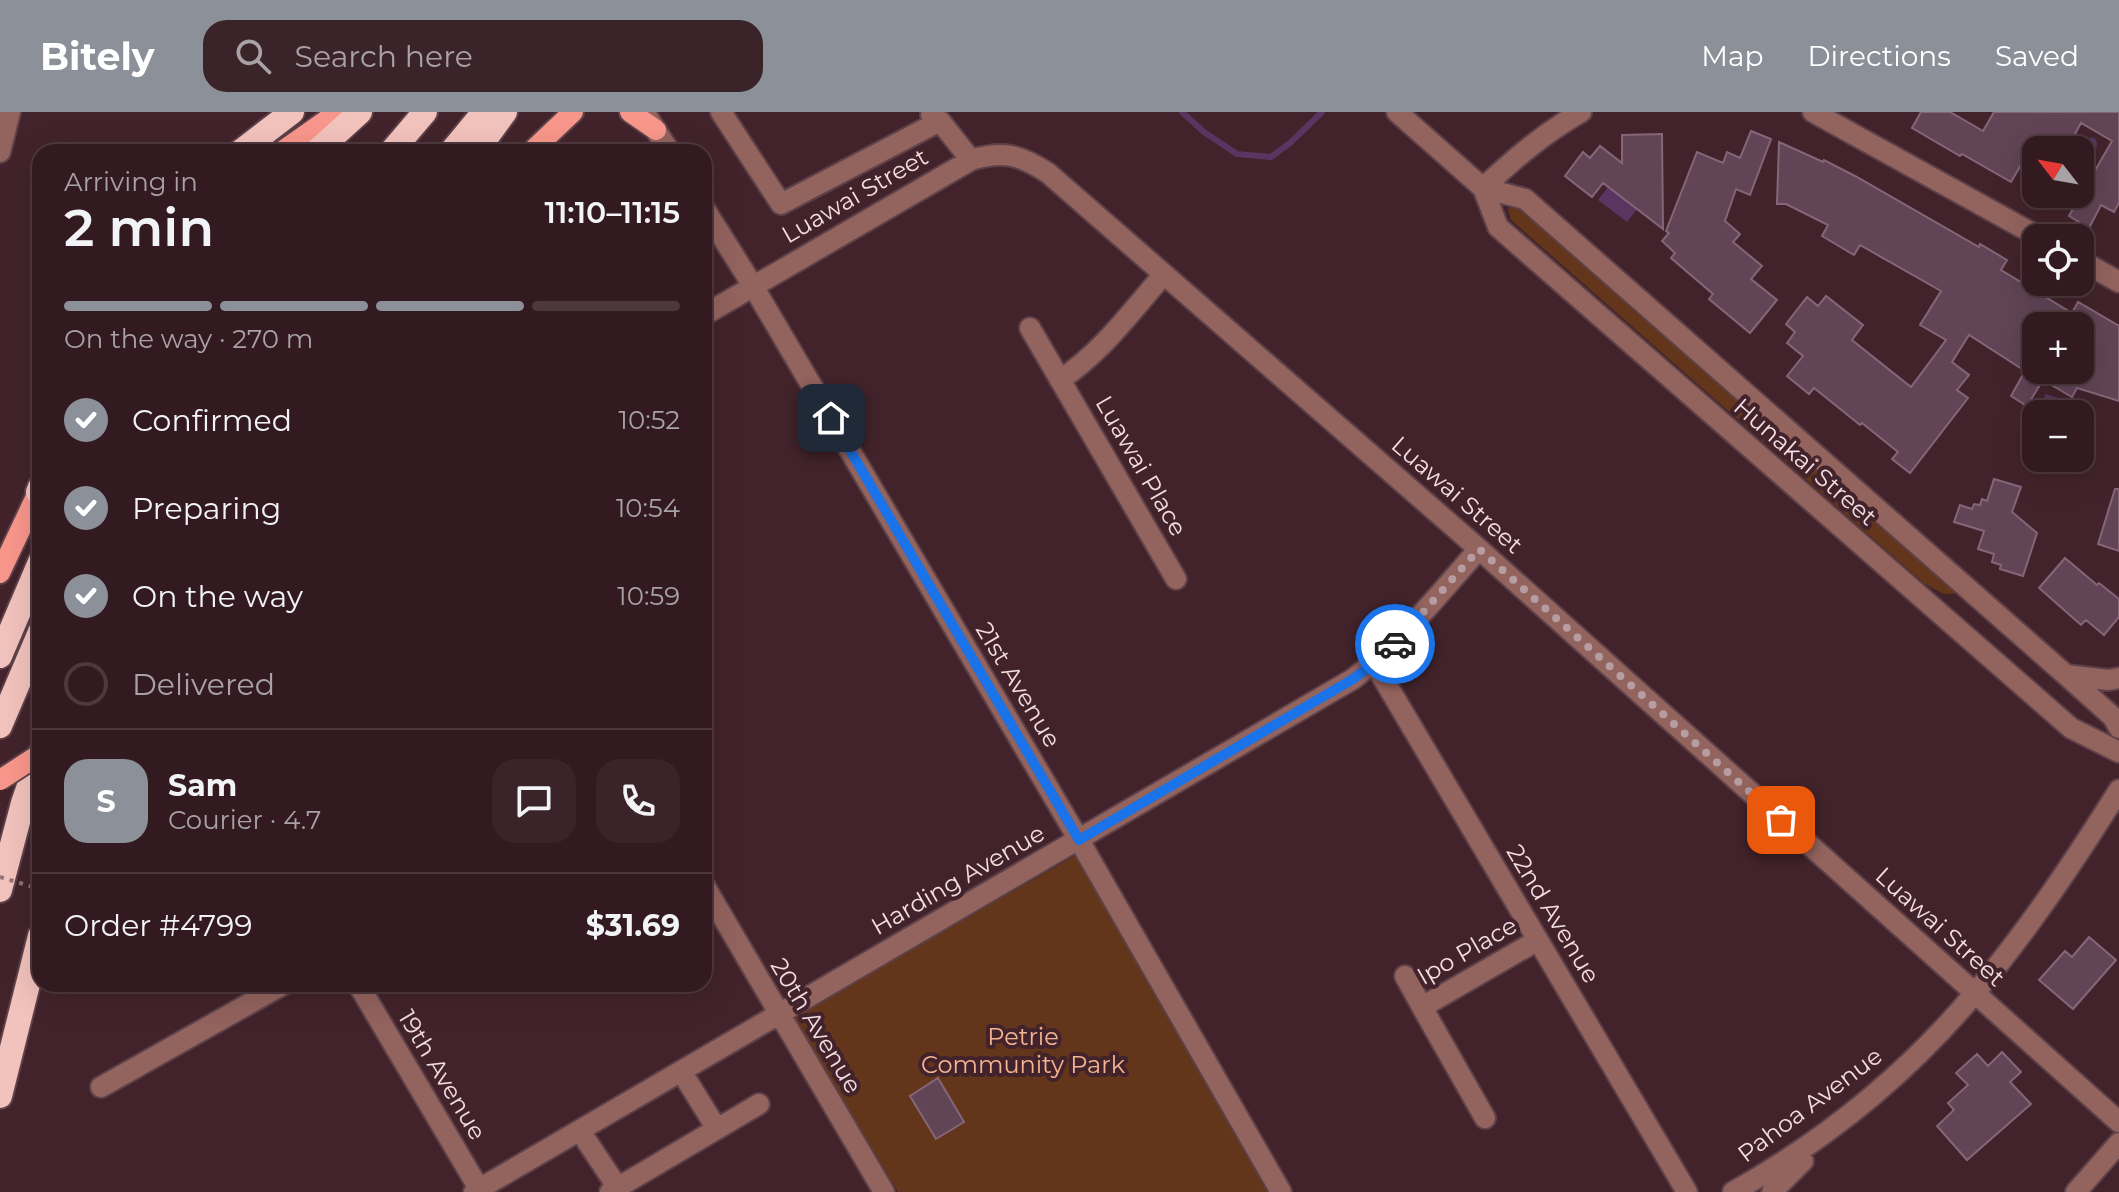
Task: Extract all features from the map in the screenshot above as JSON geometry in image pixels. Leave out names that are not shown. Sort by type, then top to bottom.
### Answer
[{"type":"highway","points":[[325,144],[360,112]]},
{"type":"highway","points":[[397,144],[425,112]]},
{"type":"highway","points":[[458,144],[484,112]]},
{"type":"highway","points":[[482,144],[505,112]]},
{"type":"highway","points":[[250,144],[288,114]]},
{"type":"highway","points":[[0,656],[32,581]]},
{"type":"highway","points":[[0,726],[32,651]]},
{"type":"highway","points":[[0,890],[32,777]]},
{"type":"highway","points":[[0,1096],[32,968]]},
{"type":"main road","points":[[292,144],[338,112]]},
{"type":"main road","points":[[537,144],[557,112]]},
{"type":"main road","points":[[539,144],[573,112]]},
{"type":"main road","points":[[630,112],[656,130]]},
{"type":"main road","points":[[0,572],[32,504]]},
{"type":"main road","points":[[0,780],[32,759]]},
{"type":"street","points":[[0,152],[10,112]]},
{"type":"street","points":[[645,112],[665,144]]},
{"type":"street","points":[[721,112],[781,204],[934,117],[971,160]]},
{"type":"street","name":"Hunakai Street","points":[[1397,112],[1483,188],[1525,199],[2066,675],[2113,717],[2119,728]]},
{"type":"street","points":[[1483,188],[1522,152],[1581,112]]},
{"type":"street","points":[[1813,112],[2022,228]]},
{"type":"street","name":"Luawai Street","points":[[712,310],[971,160],[1005,154],[1034,164],[1479,549],[2119,1122]]},
{"type":"street","name":"Hunakai Street","points":[[1483,188],[1498,227],[2071,728],[2119,752]]},
{"type":"street","name":"21st Avenue","points":[[712,221],[1079,840],[1281,1192]]},
{"type":"street","points":[[2094,268],[2119,282]]},
{"type":"street","points":[[1060,380],[1099,349],[1164,274]]},
{"type":"street","name":"Luawai Place","points":[[1030,328],[1176,579]]},
{"type":"street","name":"Harding Avenue","points":[[478,1191],[1353,679],[1399,640],[1479,549]]},
{"type":"street","name":"22nd Avenue","points":[[1374,663],[1687,1192]]},
{"type":"street","points":[[2066,675],[2108,680],[2119,678]]},
{"type":"street","name":"Pahoa Avenue","points":[[1733,1192],[1776,1168],[1851,1113],[1907,1065],[1975,994],[2051,894],[2119,790]]},
{"type":"street","name":"20th Avenue","points":[[712,899],[884,1192]]},
{"type":"street","name":"Ipo Place","points":[[1422,1007],[1538,940]]},
{"type":"street","name":"Ipo Place","points":[[1405,976],[1485,1118]]},
{"type":"street","points":[[101,1087],[270,992]]},
{"type":"street","name":"19th Avenue","points":[[363,992],[478,1191]]},
{"type":"street","points":[[681,1071],[717,1129]]},
{"type":"street","points":[[580,1131],[614,1190],[759,1104]]},
{"type":"street","points":[[1772,1192],[1851,1113]]},
{"type":"street","points":[[2076,1192],[2119,1143]]},
{"type":"path","points":[[0,877],[32,887]]},
{"type":"green space","points":[[1511,205],[1521,208],[1959,593],[1944,594],[1925,584],[1511,220],[1508,210]]},
{"type":"green space","name":"Petrie Community Park","points":[[1076,855],[1268,1192],[898,1192],[794,1018]]},
{"type":"shaded area","points":[[1609,186],[1638,208],[1627,222],[1598,200]]},
{"type":"shaded area","points":[[2045,394],[2066,400],[2044,400]]},
{"type":"building","points":[[1921,112],[1950,112],[1983,131],[1994,112],[2119,112],[2119,203],[2114,212],[2101,205],[2091,224],[2082,224],[2069,216],[2071,208],[2094,208],[2094,172],[2112,141],[2081,123],[2074,136],[2022,136],[2022,163],[2011,182],[1912,128]]},
{"type":"building","points":[[1751,131],[1771,139],[1750,195],[1736,189],[1725,221],[1740,234],[1733,242],[1762,266],[1751,279],[1777,300],[1750,333],[1709,299],[1713,294],[1671,258],[1675,253],[1662,241],[1669,233],[1666,231],[1697,152],[1723,163],[1727,152],[1740,158]]},
{"type":"building","points":[[1662,134],[1663,229],[1603,183],[1592,197],[1565,176],[1583,152],[1590,158],[1600,146],[1622,163],[1622,135]]},
{"type":"building","points":[[1779,142],[1824,160],[1979,247],[1980,244],[2007,260],[2001,270],[2022,283],[2022,296],[2044,296],[2070,312],[2022,312],[2022,369],[1969,335],[1952,362],[1969,375],[1957,390],[1968,398],[1910,473],[1892,459],[1898,452],[1862,423],[1860,425],[1814,388],[1809,394],[1787,376],[1803,356],[1787,343],[1795,332],[1786,324],[1807,297],[1818,306],[1826,296],[1863,325],[1852,340],[1911,387],[1946,340],[1920,325],[1941,291],[1860,245],[1854,255],[1822,236],[1828,225],[1786,204],[1777,204]]},
{"type":"building","points":[[2078,302],[2119,326],[2119,401],[2077,388],[2072,397],[2050,384],[2094,384],[2094,312],[2073,312]]},
{"type":"building","points":[[2022,376],[2022,384],[2041,384],[2031,400],[2022,400],[2022,403],[2011,396]]},
{"type":"building","points":[[1994,479],[2021,487],[2012,512],[2037,533],[2023,576],[2000,569],[2001,565],[1992,562],[1994,554],[1978,549],[1984,531],[1954,522],[1960,505],[1972,509],[1974,504],[1980,505],[1982,499],[1987,501]]},
{"type":"building","points":[[2115,489],[2119,489],[2119,551],[2098,544]]},
{"type":"building","points":[[2065,558],[2119,599],[2119,617],[2104,635],[2086,620],[2081,625],[2039,588]]},
{"type":"building","points":[[2089,937],[2116,960],[2073,1009],[2039,980],[2065,951],[2072,957]]},
{"type":"building","points":[[2002,1052],[2021,1072],[2010,1082],[2031,1104],[1967,1160],[1937,1126],[1954,1110],[1948,1103],[1968,1085],[1956,1073],[1977,1054],[1988,1066]]},
{"type":"building","points":[[938,1078],[964,1122],[936,1139],[910,1096]]},
{"type":"waterway","points":[[1182,112],[1204,132],[1237,154],[1271,157],[1322,112]]},
{"type":"way so far","points":[[1395,644],[1479,549],[1781,820]]},
{"type":"route","points":[[831,418],[1079,840],[1353,679],[1395,644]]}]
